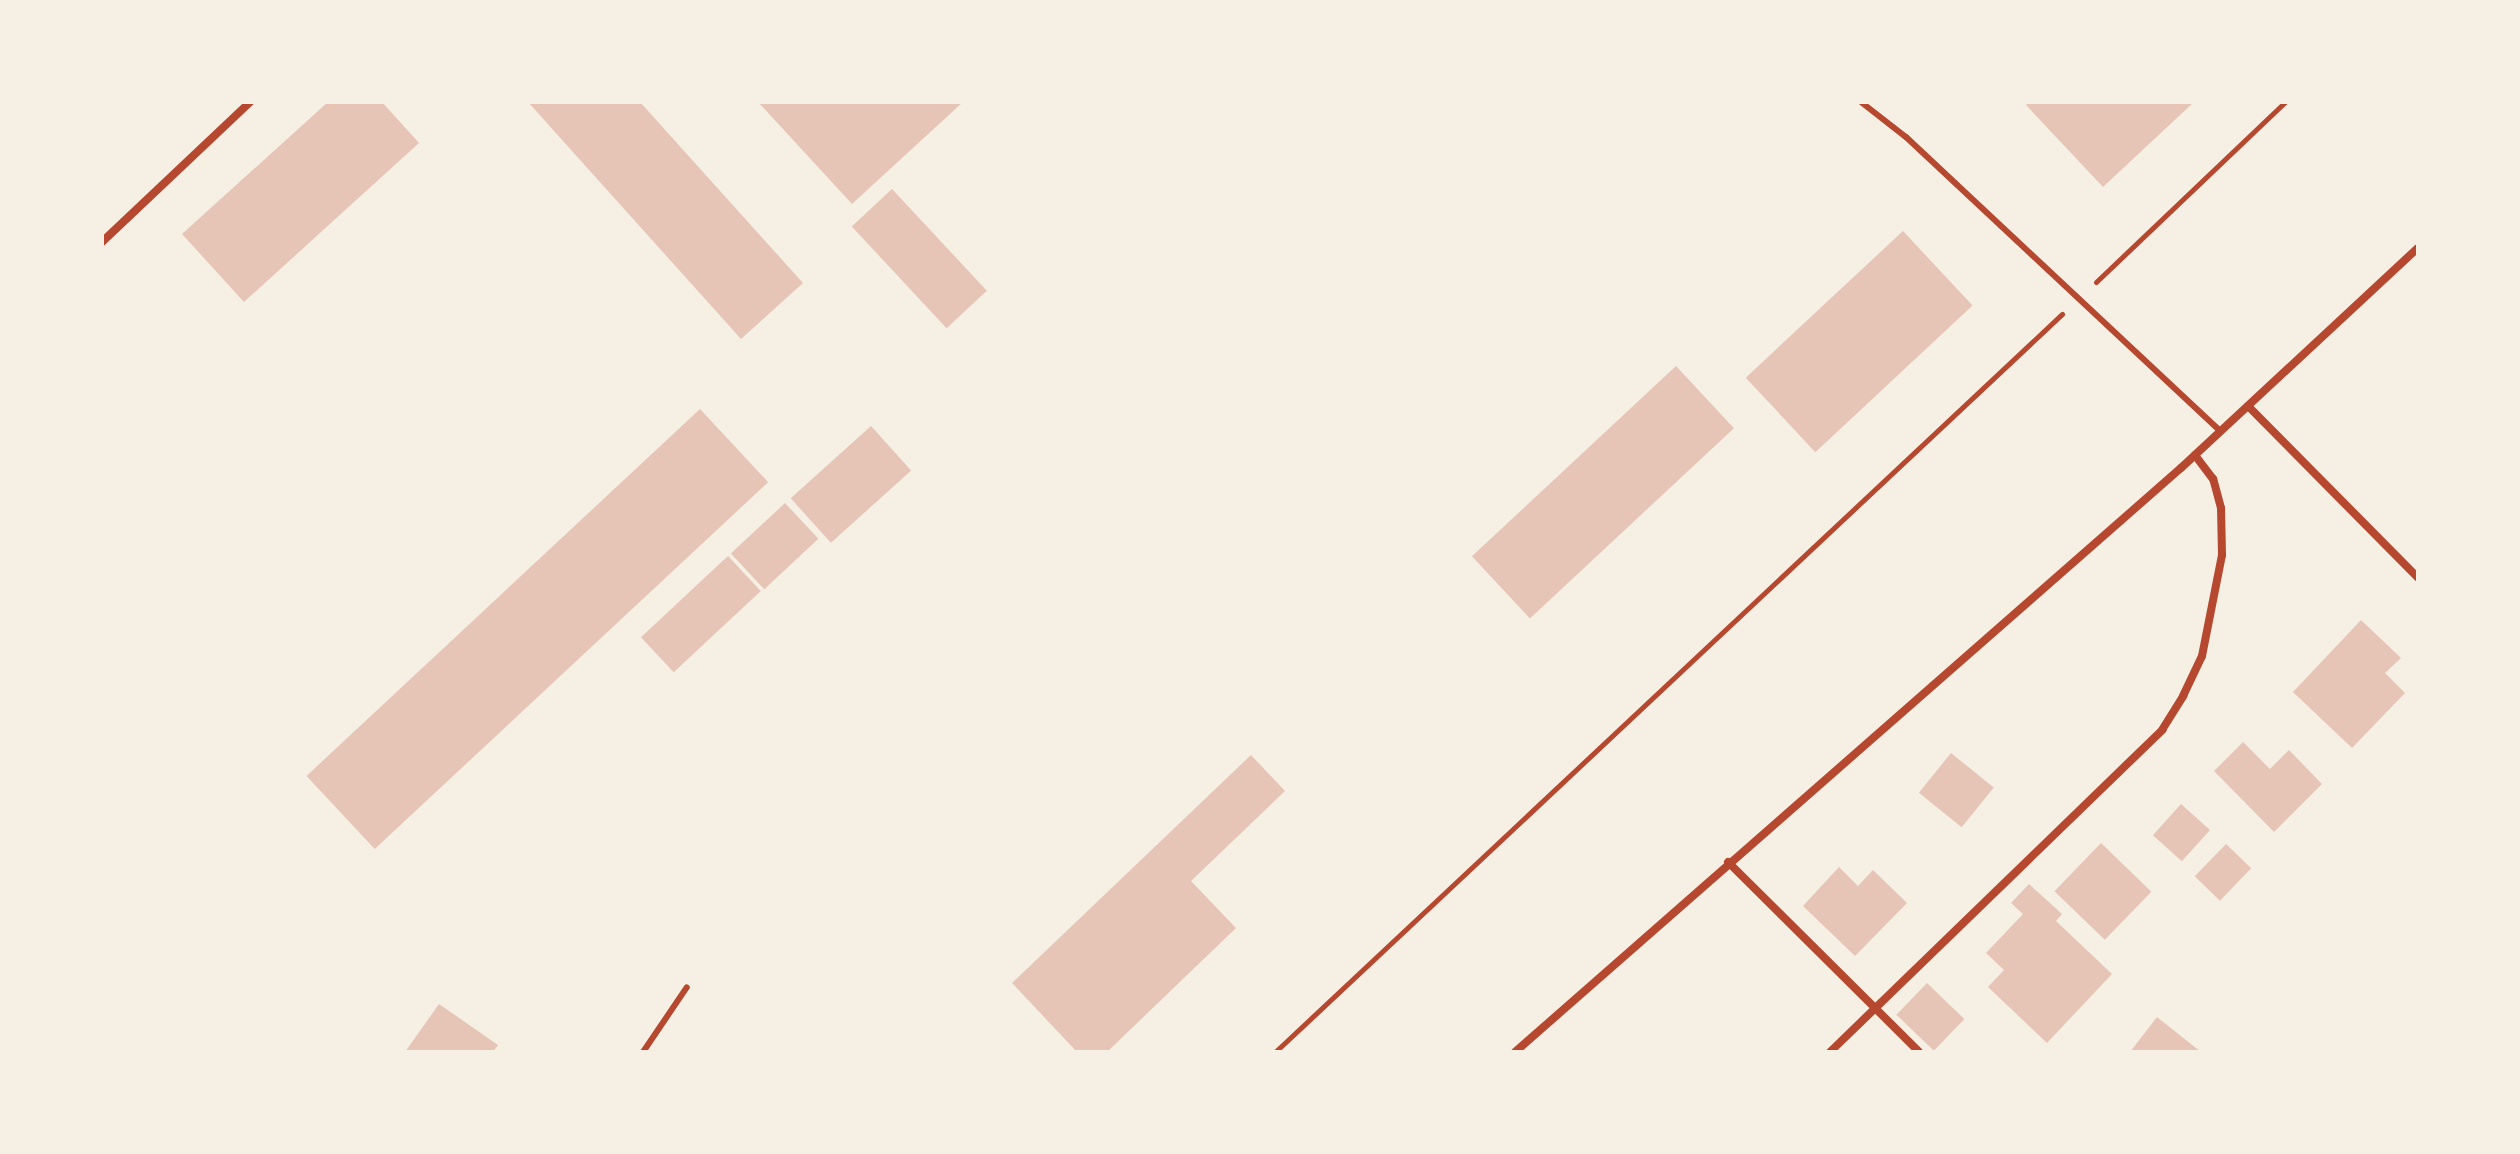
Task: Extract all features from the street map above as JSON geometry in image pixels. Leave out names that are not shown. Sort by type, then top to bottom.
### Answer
[{"type":"street","points":[[102,242],[250,102]]},
{"type":"street","points":[[1515,1052],[2195,455],[2418,248]]},
{"type":"street","points":[[2248,406],[2418,578]]},
{"type":"street","points":[[1830,1052],[2162,730],[2183,696],[2202,656],[2222,555],[2221,508],[2213,479],[2195,455]]},
{"type":"street","points":[[1728,862],[1919,1052]]},
{"type":"lane","points":[[1861,102],[1906,137],[2220,431]]},
{"type":"lane","points":[[643,1052],[687,987]]},
{"type":"path","points":[[1275,1052],[2285,102]]},
{"type":"building","points":[[328,102],[382,102],[419,143],[244,302],[182,234]]},
{"type":"building","points":[[528,102],[640,102],[803,283],[741,339]]},
{"type":"building","points":[[758,102],[963,102],[852,204]]},
{"type":"building","points":[[2029,102],[2194,102],[2103,187],[2026,105]]},
{"type":"building","points":[[892,189],[987,291],[947,328],[852,227]]},
{"type":"building","points":[[1903,231],[1973,306],[1815,452],[1746,378]]},
{"type":"building","points":[[1676,366],[1734,428],[1530,618],[1472,556]]},
{"type":"building","points":[[700,409],[768,482],[375,849],[307,776]]},
{"type":"building","points":[[871,426],[911,471],[831,543],[791,498]]},
{"type":"building","points":[[785,503],[818,539],[764,589],[731,553]]},
{"type":"building","points":[[728,556],[761,591],[674,672],[641,637]]},
{"type":"building","points":[[2361,620],[2401,658],[2385,673],[2405,693],[2352,748],[2293,692]]},
{"type":"building","points":[[2243,742],[2270,769],[2289,750],[2322,784],[2274,832],[2214,771]]},
{"type":"building","points":[[1951,753],[1994,788],[1962,827],[1919,793]]},
{"type":"building","points":[[1251,755],[1285,791],[1191,881],[1236,928],[1107,1052],[1077,1052],[1012,983]]},
{"type":"building","points":[[2181,804],[2210,830],[2182,861],[2153,835]]},
{"type":"building","points":[[2101,843],[2151,892],[2105,940],[2054,891]]},
{"type":"building","points":[[2226,844],[2251,868],[2220,901],[2195,876]]},
{"type":"building","points":[[1839,867],[1858,886],[1873,870],[1907,903],[1855,956],[1803,906]]},
{"type":"building","points":[[2029,884],[2062,914],[2056,921],[2112,974],[2047,1043],[1988,987],[2004,970],[1986,953],[2023,914],[2011,903]]},
{"type":"building","points":[[1927,983],[1964,1019],[1934,1051],[1896,1015]]},
{"type":"building","points":[[439,1004],[498,1045],[493,1052],[405,1052]]},
{"type":"building","points":[[2157,1017],[2201,1052],[2130,1052]]}]
